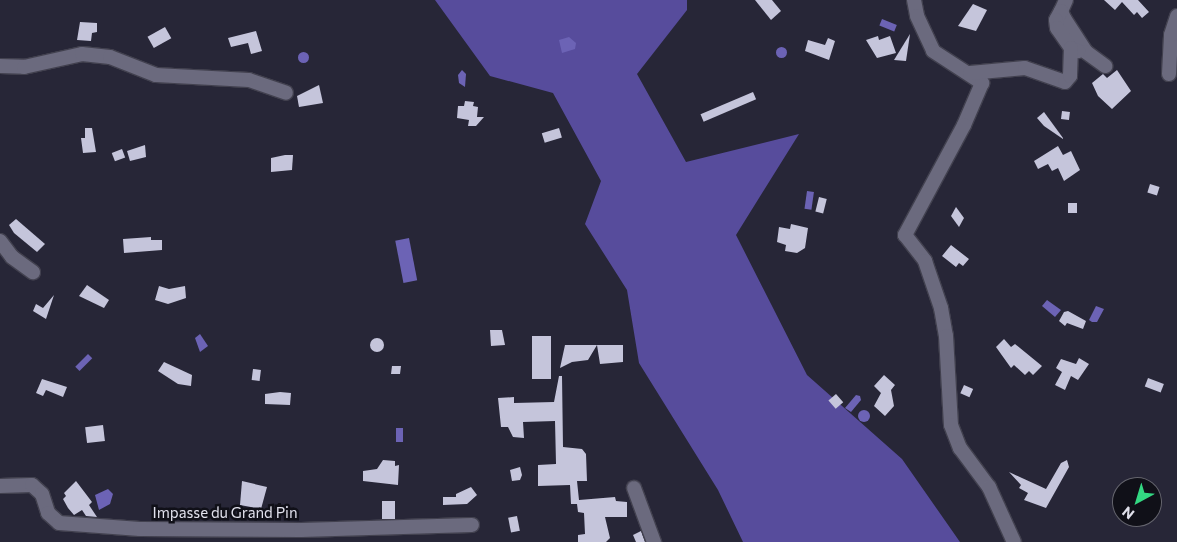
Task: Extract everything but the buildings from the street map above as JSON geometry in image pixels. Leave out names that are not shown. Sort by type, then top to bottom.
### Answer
[{"type":"street","points":[[914,0],[917,16],[933,51],[982,83],[964,125],[905,235],[925,261],[941,308],[946,336],[951,426],[960,448],[990,487],[1014,542]]},
{"type":"street","points":[[1064,6],[1056,20],[1057,28],[1072,48],[1086,52],[1105,66]]},
{"type":"street","points":[[1064,6],[1086,52]]},
{"type":"street","points":[[1169,74],[1171,35],[1177,16]]},
{"type":"street","points":[[970,74],[1025,68],[1065,82],[1070,76],[1072,48]]},
{"type":"street","points":[[0,66],[24,67],[82,54],[110,57],[156,75],[188,74],[249,80],[286,93]]},
{"type":"street","points":[[0,241],[12,257],[33,272]]},
{"type":"street","name":"Impasse du Grand Pin","points":[[0,486],[32,485],[42,494],[48,513],[59,523],[68,524],[140,529],[282,530],[472,525]]},
{"type":"street","points":[[634,488],[654,542]]},
{"type":"shaded area","points":[[435,0],[687,0],[687,10],[637,74],[686,162],[799,134],[736,235],[807,375],[902,459],[960,542],[743,542],[718,490],[639,363],[627,290],[585,224],[601,181],[553,93],[490,76]]},
{"type":"shaded area","points":[[882,19],[897,25],[894,31],[879,25]]},
{"type":"shaded area","points":[[569,37],[576,43],[575,49],[562,53],[559,40]]},
{"type":"shaded area","points":[[781,46],[787,52],[781,58],[775,52]]},
{"type":"shaded area","points":[[303,51],[309,57],[303,63],[297,57]]},
{"type":"shaded area","points":[[462,70],[466,74],[465,87],[459,83],[458,75]]},
{"type":"shaded area","points":[[807,191],[814,192],[811,210],[804,209]]},
{"type":"shaded area","points":[[409,238],[417,280],[403,283],[395,241]]},
{"type":"shaded area","points":[[1047,300],[1061,310],[1055,317],[1042,306]]},
{"type":"shaded area","points":[[1096,306],[1104,309],[1097,322],[1092,322],[1089,320]]},
{"type":"shaded area","points":[[200,334],[208,346],[200,352],[195,338]]},
{"type":"shaded area","points":[[88,354],[92,358],[80,371],[75,367]]},
{"type":"shaded area","points":[[856,395],[860,396],[861,400],[851,412],[845,408]]},
{"type":"shaded area","points":[[866,410],[869,411],[869,421],[862,422],[859,421],[858,414],[859,411]]},
{"type":"shaded area","points":[[396,428],[403,428],[403,442],[396,442]]},
{"type":"shaded area","points":[[108,489],[113,494],[110,504],[99,510],[95,495]]}]
